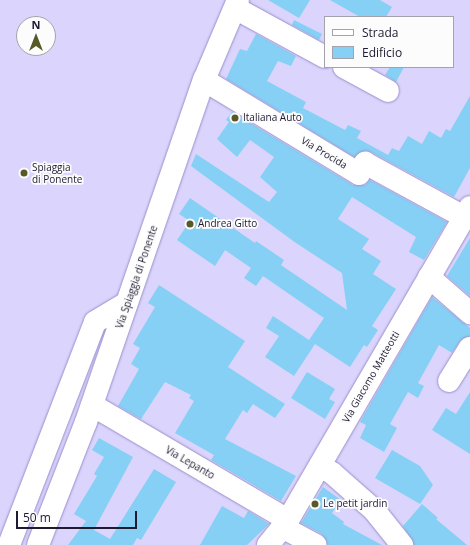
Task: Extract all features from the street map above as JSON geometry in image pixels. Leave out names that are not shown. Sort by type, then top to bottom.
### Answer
[{"type":"street","name":"Via Spiaggia di Ponente","points":[[38,545],[92,405],[204,80],[237,4],[324,56]]},
{"type":"street","points":[[346,68],[388,91]]},
{"type":"street","name":"Via Procida","points":[[204,80],[359,174],[365,164],[465,221]]},
{"type":"street","name":"Via Giacomo Matteotti","points":[[268,545],[285,523],[429,277],[465,221]]},
{"type":"street","points":[[429,277],[470,313]]},
{"type":"street","points":[[9,545],[95,322],[127,303]]},
{"type":"street","points":[[449,382],[470,348]]},
{"type":"street","name":"Via Lepanto","points":[[92,405],[285,523],[316,545]]},
{"type":"street","points":[[317,470],[368,516],[393,545]]},
{"type":"street","points":[[317,470],[332,473],[374,510],[402,545]]},
{"type":"building","points":[[268,0],[310,0],[299,18]]},
{"type":"building","points":[[330,0],[380,0],[392,7],[387,16],[358,16]]},
{"type":"building","points":[[294,20],[322,34],[319,40],[292,25]]},
{"type":"building","points":[[256,34],[296,56],[291,66],[278,61],[267,81],[306,102],[303,108],[345,130],[348,125],[361,131],[357,138],[388,155],[392,148],[399,151],[408,136],[422,144],[429,131],[441,138],[446,129],[450,131],[470,96],[470,168],[454,197],[371,152],[364,151],[354,157],[226,79],[240,49],[247,51]]},
{"type":"building","points":[[389,68],[403,68],[396,82],[385,75]]},
{"type":"building","points":[[232,112],[353,185],[365,185],[370,180],[447,222],[424,260],[409,252],[416,237],[352,197],[338,219],[369,239],[362,249],[381,261],[373,274],[396,289],[372,326],[378,330],[367,347],[364,345],[350,367],[315,344],[294,376],[265,357],[279,336],[266,328],[273,316],[309,340],[324,318],[263,276],[256,286],[244,278],[251,268],[225,250],[215,266],[177,240],[190,221],[179,214],[190,198],[255,243],[256,241],[284,260],[281,265],[347,310],[342,273],[296,243],[191,166],[196,154],[269,202],[277,192],[260,177],[274,157],[250,140],[237,157],[217,139],[229,122],[226,120]]},
{"type":"building","points":[[470,238],[470,296],[447,276]]},
{"type":"building","points":[[159,285],[245,341],[228,367],[285,404],[275,418],[253,404],[247,413],[243,410],[225,439],[296,476],[281,501],[211,460],[214,455],[175,433],[194,401],[189,398],[191,395],[165,382],[141,419],[118,406],[139,369],[131,364],[140,348],[133,344],[155,307],[148,303]]},
{"type":"building","points":[[432,297],[470,328],[470,336],[460,341],[452,353],[439,345],[418,383],[424,386],[418,398],[408,392],[390,424],[397,428],[384,452],[360,438],[366,425],[360,422]]},
{"type":"building","points":[[307,372],[335,389],[329,399],[335,402],[325,419],[291,398]]},
{"type":"building","points":[[470,392],[470,454],[432,430],[446,408],[456,414]]},
{"type":"building","points":[[99,438],[133,457],[94,530],[110,539],[154,469],[176,482],[141,540],[137,538],[133,545],[68,545],[86,521],[74,514],[97,476],[94,474],[104,457],[92,450]]},
{"type":"building","points":[[392,450],[420,466],[433,485],[420,504],[375,478]]},
{"type":"building","points":[[323,487],[341,500],[332,513],[344,522],[343,524],[382,545],[328,545],[322,534],[301,523]]},
{"type":"building","points":[[422,504],[438,518],[436,519],[467,545],[414,545],[403,526]]},
{"type":"building","points":[[222,506],[244,518],[248,511],[269,524],[247,545],[200,545]]},
{"type":"place","name":"Italiana Auto","points":[[235,118]]},
{"type":"place","name":"Spiaggia di Ponente","points":[[24,173]]},
{"type":"place","name":"Andrea Gitto","points":[[190,224]]},
{"type":"place","name":"Le petit jardin","points":[[315,504]]}]
